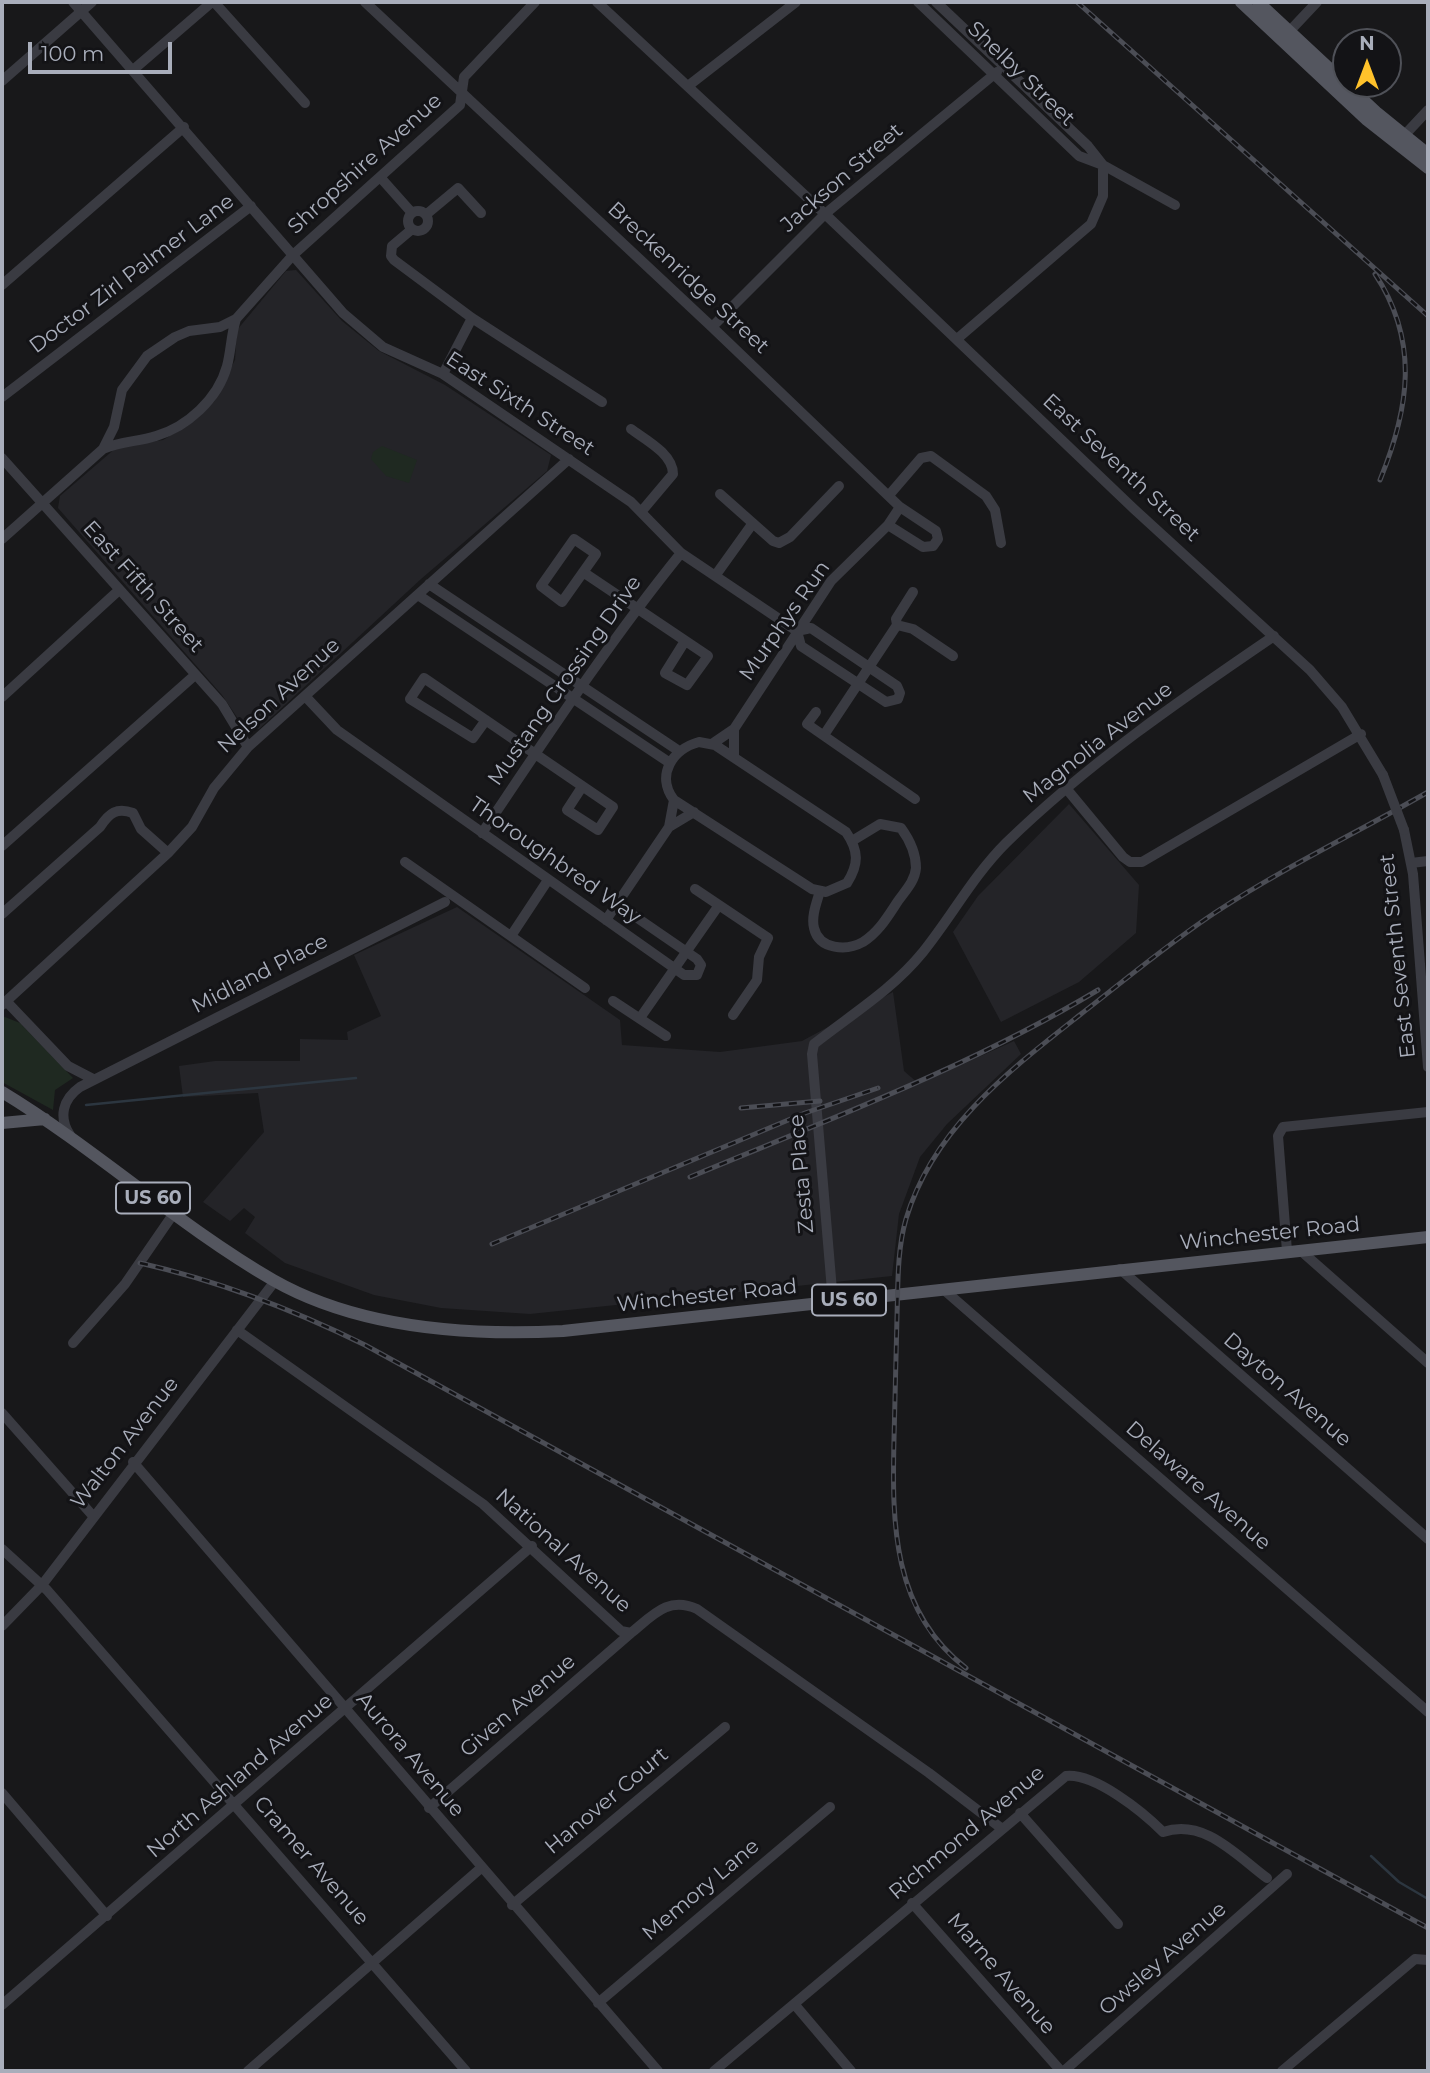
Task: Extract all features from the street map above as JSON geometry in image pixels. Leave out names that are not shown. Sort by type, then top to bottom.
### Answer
[{"type":"main road","points":[[1241,2],[1285,36],[1428,168]]},
{"type":"main road","points":[[1258,2],[1285,36]]},
{"type":"main road","points":[[1400,141],[1428,154]]},
{"type":"main road","name":"Winchester Road","points":[[2,1092],[45,1119],[174,1213],[275,1281],[336,1306],[393,1321],[483,1332],[563,1331],[1428,1237]]},
{"type":"main road","points":[[2,1123],[45,1119]]},
{"type":"street","name":"East Sixth Street","points":[[73,2],[343,313],[383,347],[443,374],[569,458],[641,512],[681,553],[797,631],[801,646],[886,702],[898,699],[900,693],[897,686],[870,667],[811,628],[797,631]]},
{"type":"street","points":[[2,81],[92,2]]},
{"type":"street","points":[[133,70],[213,2],[305,103]]},
{"type":"street","name":"Breckenridge Street","points":[[365,2],[890,494],[900,507],[936,531],[936,542],[928,548],[923,547],[888,525]]},
{"type":"street","name":"Shropshire Avenue","points":[[103,449],[114,427],[122,390],[147,356],[175,337],[220,327],[236,318],[293,255],[460,105],[464,77],[535,2]]},
{"type":"street","name":"East Seventh Street","points":[[597,2],[1327,688],[1361,734],[1383,775],[1404,830],[1411,863],[1428,1068]]},
{"type":"street","points":[[688,86],[796,2]]},
{"type":"street","name":"Shelby Street","points":[[918,2],[1079,156],[1103,165],[1175,205]]},
{"type":"street","name":"Shelby Street","points":[[936,2],[1088,146],[1103,165]]},
{"type":"street","points":[[1285,36],[1317,2]]},
{"type":"street","name":"Jackson Street","points":[[712,327],[825,214],[1004,66]]},
{"type":"street","points":[[1400,141],[1428,110]]},
{"type":"street","points":[[2,285],[184,127]]},
{"type":"street","points":[[957,339],[1091,224],[1103,196],[1103,165]]},
{"type":"street","points":[[380,177],[412,213],[428,213]]},
{"type":"street","points":[[481,213],[458,188],[428,213],[425,227],[411,230],[392,246],[391,256],[472,318],[602,402]]},
{"type":"street","name":"Doctor Zirl Palmer Lane","points":[[2,397],[251,206]]},
{"type":"street","points":[[411,230],[408,222],[412,213]]},
{"type":"street","name":"Shropshire Avenue","points":[[2,539],[103,449],[121,440],[171,431],[196,413],[222,379],[236,318]]},
{"type":"street","points":[[443,374],[472,318]]},
{"type":"street","points":[[207,329],[219,332],[229,346]]},
{"type":"street","points":[[116,416],[125,436],[136,439]]},
{"type":"street","points":[[631,429],[666,456],[673,466],[673,474],[641,512]]},
{"type":"street","points":[[890,494],[921,458],[931,456],[986,496],[995,510],[1001,543]]},
{"type":"street","name":"East Fifth Street","points":[[2,458],[118,591],[222,704],[248,747]]},
{"type":"street","name":"Nelson Avenue","points":[[4,1003],[168,853],[192,827],[214,788],[248,747],[569,458]]},
{"type":"street","points":[[720,494],[773,541],[779,543],[790,537],[839,486]]},
{"type":"street","name":"Murphys Run","points":[[717,747],[734,729],[831,581],[888,525],[900,507]]},
{"type":"street","points":[[715,576],[753,523]]},
{"type":"street","points":[[575,539],[596,554],[583,572],[562,602],[541,586],[575,539]]},
{"type":"street","name":"Mustang Crossing Drive","points":[[482,834],[572,698],[636,608],[681,553]]},
{"type":"street","points":[[583,572],[685,641]]},
{"type":"street","points":[[429,584],[678,751]]},
{"type":"street","points":[[2,697],[118,591]]},
{"type":"street","points":[[898,625],[896,619],[913,592]]},
{"type":"street","points":[[418,595],[670,763]]},
{"type":"street","points":[[898,625],[913,629],[953,656]]},
{"type":"street","points":[[824,735],[898,625]]},
{"type":"street","name":"Magnolia Avenue","points":[[814,1044],[857,1014],[901,976],[938,932],[979,872],[1065,787],[1274,636]]},
{"type":"street","points":[[2,846],[195,675]]},
{"type":"street","points":[[486,720],[473,738],[410,699],[424,678],[486,720],[582,787]]},
{"type":"street","name":"Thoroughbred Way","points":[[305,696],[337,730],[675,968]]},
{"type":"street","points":[[816,712],[807,724],[915,799]]},
{"type":"street","points":[[734,729],[734,757]]},
{"type":"street","points":[[1065,787],[1123,857],[1130,862],[1142,862],[1361,734]]},
{"type":"street","points":[[699,742],[717,747],[840,827],[852,841],[858,859],[847,883],[837,890],[812,889],[679,803],[668,785],[670,763],[678,751],[699,742]]},
{"type":"street","points":[[606,920],[669,827],[679,803]]},
{"type":"street","points":[[3,910],[100,827],[111,813],[120,810],[133,813],[141,829],[168,853]]},
{"type":"street","points":[[669,827],[694,812]]},
{"type":"street","points":[[820,891],[814,915],[814,927],[818,937],[837,948],[850,947],[863,942],[880,928],[913,880],[916,868],[914,852],[901,828],[880,824],[852,841]]},
{"type":"street","points":[[1411,863],[1428,861]]},
{"type":"street","points":[[405,862],[585,988]]},
{"type":"street","points":[[511,936],[548,880]]},
{"type":"street","points":[[695,889],[768,938],[759,957],[757,980],[733,1015]]},
{"type":"street","name":"Midland Place","points":[[73,1140],[62,1120],[65,1104],[73,1092],[93,1079],[445,902]]},
{"type":"street","name":"Thoroughbred Way","points":[[617,904],[686,951]]},
{"type":"street","points":[[640,1018],[719,905]]},
{"type":"street","points":[[675,968],[689,977],[698,975],[700,962],[686,951]]},
{"type":"street","points":[[614,1001],[666,1036]]},
{"type":"street","points":[[4,1003],[68,1066],[93,1079]]},
{"type":"street","name":"Zesta Place","points":[[814,1044],[812,1054],[833,1302]]},
{"type":"street","points":[[1428,1111],[1287,1125],[1278,1136],[1293,1251],[1428,1363]]},
{"type":"street","points":[[72,1343],[125,1284],[174,1213]]},
{"type":"street","name":"Dayton Avenue","points":[[1120,1269],[1428,1539]]},
{"type":"street","name":"Walton Avenue","points":[[2,1626],[42,1585],[133,1462],[275,1281]]},
{"type":"street","name":"Delaware Avenue","points":[[943,1289],[1428,1712]]},
{"type":"street","name":"National Avenue","points":[[237,1330],[452,1480],[532,1546],[617,1628],[631,1633],[667,1605],[685,1604],[697,1609],[929,1773],[1001,1828]]},
{"type":"street","points":[[2,1413],[6,1426],[93,1516]]},
{"type":"street","name":"Aurora Avenue","points":[[133,1462],[512,1905],[658,2071]]},
{"type":"street","name":"North Ashland Avenue","points":[[2,2005],[237,1805],[532,1546]]},
{"type":"street","name":"Cramer Avenue","points":[[2,1549],[42,1585],[237,1805],[466,2071]]},
{"type":"street","name":"Given Avenue","points":[[429,1808],[631,1633]]},
{"type":"street","name":"Hanover Court","points":[[512,1905],[725,1727]]},
{"type":"street","name":"Richmond Avenue","points":[[715,2071],[1066,1776],[1078,1774],[1115,1795],[1146,1815],[1163,1832],[1185,1828],[1215,1838],[1267,1878]]},
{"type":"street","points":[[2,1793],[107,1916]]},
{"type":"street","name":"Memory Lane","points":[[598,2003],[830,1807]]},
{"type":"street","points":[[1020,1813],[1118,1924]]},
{"type":"street","points":[[248,2071],[481,1868]]},
{"type":"street","name":"Owsley Avenue","points":[[1062,2071],[1287,1874]]},
{"type":"street","name":"Marne Avenue","points":[[912,1903],[1062,2071]]},
{"type":"street","points":[[1282,2071],[1415,1959],[1428,1960]]},
{"type":"street","points":[[795,2005],[851,2071]]},
{"type":"shaded area","points":[[296,270],[342,321],[379,351],[445,385],[551,455],[547,471],[421,579],[259,729],[245,729],[222,695],[58,508],[60,496],[117,447],[163,440],[192,423],[214,402],[235,360],[237,330],[286,271]]},
{"type":"shaded area","points":[[382,446],[417,460],[409,483],[386,476],[371,459],[373,452]]},
{"type":"shaded area","points":[[1069,804],[1139,885],[1136,933],[1079,982],[1001,1022],[953,932],[978,896]]},
{"type":"shaded area","points":[[457,907],[620,1020],[622,1045],[720,1052],[802,1041],[893,992],[904,1071],[919,1084],[1014,1041],[1021,1054],[947,1124],[920,1157],[899,1214],[892,1276],[530,1314],[441,1308],[374,1295],[285,1263],[245,1233],[255,1217],[244,1208],[230,1221],[203,1202],[264,1132],[258,1093],[183,1097],[179,1066],[215,1061],[300,1061],[300,1039],[348,1040],[347,1032],[381,1016],[354,955]]},
{"type":"shaded area","points":[[2,1018],[20,1023],[73,1078],[55,1090],[53,1110],[2,1082]]},
{"type":"waterway","points":[[86,1105],[356,1078]]},
{"type":"waterway","points":[[1371,1856],[1399,1882],[1428,1899]]},
{"type":"railway","points":[[1077,2],[1428,316]]},
{"type":"railway","points":[[1375,274],[1399,325],[1405,376],[1398,427],[1380,480]]},
{"type":"railway","points":[[966,1668],[942,1645],[923,1620],[910,1593],[896,1533],[893,1471],[898,1268],[903,1231],[918,1186],[935,1156],[977,1103],[1028,1057],[1147,962],[1241,896],[1428,792]]},
{"type":"railway","points":[[690,1177],[949,1068],[1000,1044],[1098,990]]},
{"type":"railway","points":[[492,1244],[805,1113],[878,1088]]},
{"type":"railway","points":[[741,1108],[820,1101]]},
{"type":"railway","points":[[140,1263],[255,1297],[365,1345],[1428,1928]]}]
